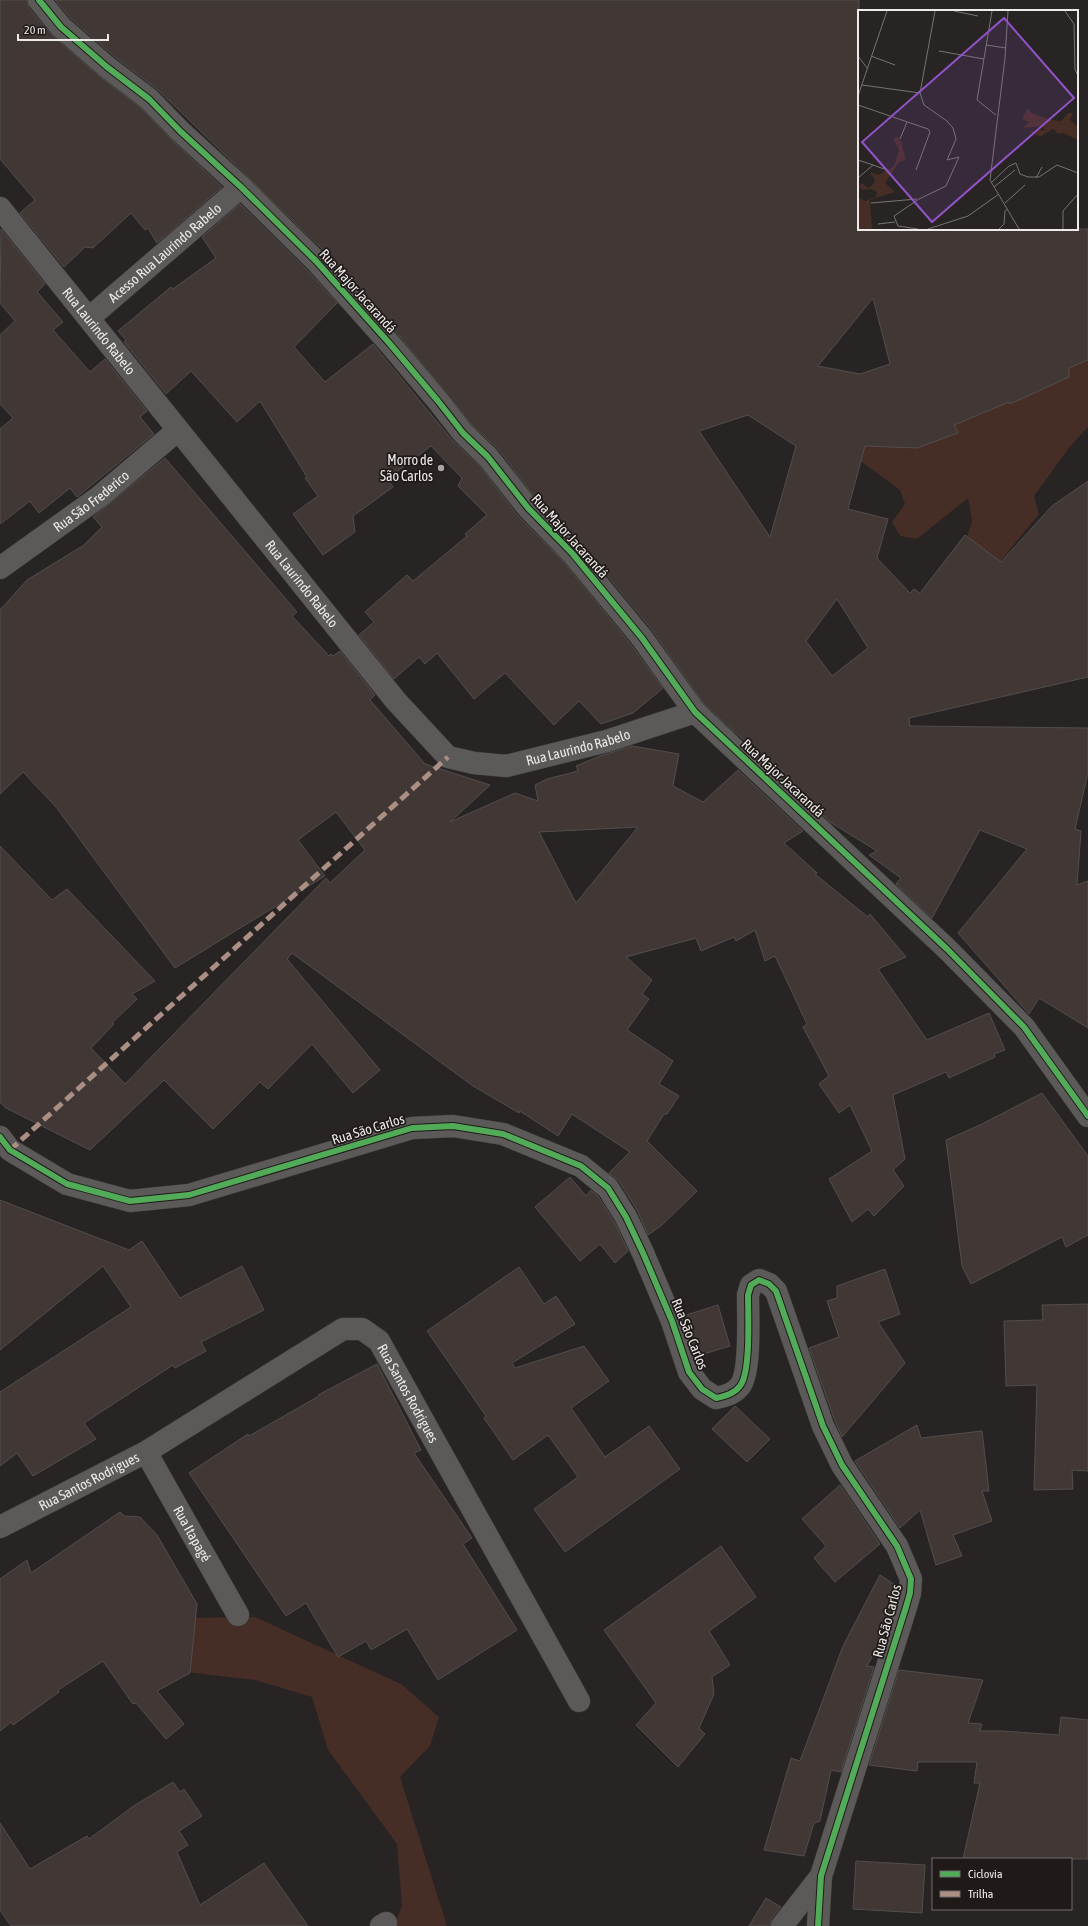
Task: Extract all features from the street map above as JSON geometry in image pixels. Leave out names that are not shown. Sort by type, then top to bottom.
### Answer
[{"type":"street","name":"Rua Major Jacarandá","points":[[38,0],[61,27],[107,67],[149,99],[180,131],[241,187],[316,261],[394,349],[463,433],[488,457],[528,508],[572,553],[642,638],[695,712],[947,949],[1024,1027],[1088,1116]]},
{"type":"street","name":"Acesso Rua Laurindo Rabelo","points":[[89,318],[241,187]]},
{"type":"street","name":"Rua Laurindo Rabelo","points":[[0,208],[396,701],[448,757],[474,763],[506,766],[606,741],[695,712]]},
{"type":"street","name":"Rua São Frederico","points":[[0,568],[99,497],[178,430]]},
{"type":"street","name":"Rua São Carlos","points":[[3,1148],[67,1184],[130,1201],[189,1195],[412,1128],[453,1126],[503,1134],[581,1166],[608,1188],[626,1217],[643,1254],[672,1321],[689,1372],[702,1389],[716,1398],[731,1394],[740,1386],[747,1374],[748,1295],[751,1285],[759,1280],[769,1284],[776,1291],[792,1333],[823,1426],[842,1465],[897,1546],[911,1578],[910,1593],[906,1607],[821,1876],[818,1926]]},
{"type":"street","name":"Rua Santos Rodrigues","points":[[0,1527],[146,1452],[343,1329],[362,1329],[379,1341],[579,1701]]},
{"type":"street","name":"Rua Itapagé","points":[[146,1452],[238,1615]]},
{"type":"street","points":[[782,1926],[821,1876]]},
{"type":"shaded area","points":[[1088,327],[1088,427],[1066,452],[1034,496],[1039,514],[982,584],[962,554],[972,521],[968,498],[917,539],[900,536],[892,522],[905,504],[900,490],[859,460],[858,417]]},
{"type":"shaded area","points":[[255,1617],[401,1684],[439,1717],[430,1746],[400,1777],[447,1926],[394,1926],[402,1906],[397,1844],[328,1750],[312,1697],[255,1680],[186,1672],[190,1618]]},
{"type":"building","points":[[0,0],[27,0],[29,8],[53,36],[99,76],[141,108],[172,140],[222,187],[157,243],[148,228],[145,230],[131,213],[93,248],[85,247],[64,267],[20,213],[35,200],[0,159]]},
{"type":"building","points":[[55,0],[859,0],[858,230],[1088,229],[1088,360],[1069,368],[1069,377],[1010,404],[1009,402],[954,425],[958,433],[917,448],[865,446],[848,509],[888,519],[877,558],[910,593],[914,589],[920,593],[965,535],[1001,562],[1052,506],[1088,481],[1088,677],[909,718],[910,726],[1088,728],[1088,773],[1075,829],[1081,831],[1077,885],[1088,881],[1088,1028],[1039,998],[1029,1014],[958,933],[1027,849],[980,830],[932,918],[896,884],[901,878],[869,855],[877,851],[830,822],[775,770],[784,772],[732,730],[704,704],[652,630],[582,545],[537,500],[498,449],[472,425],[393,328],[395,327],[370,303],[325,252],[158,90],[115,57],[70,18]],"holes":[[[873,298],[890,364],[860,374],[818,366]],[[748,415],[796,446],[770,537],[699,431]],[[837,599],[868,648],[832,676],[806,641]]]},
{"type":"building","points":[[240,204],[307,270],[337,303],[294,347],[325,382],[373,344],[453,441],[479,465],[518,516],[563,561],[632,646],[663,688],[633,713],[601,724],[579,701],[554,725],[505,673],[474,699],[437,653],[425,664],[419,657],[394,679],[359,635],[374,622],[365,612],[407,575],[413,581],[467,536],[465,534],[487,515],[458,486],[462,478],[431,446],[387,479],[393,487],[353,516],[355,532],[323,555],[293,514],[318,496],[305,478],[307,477],[260,401],[237,422],[191,371],[166,394],[124,342],[126,340],[118,331],[171,287],[173,289],[216,258],[202,237]]},
{"type":"building","points":[[1,229],[45,284],[37,292],[63,322],[53,330],[90,372],[105,359],[147,411],[140,417],[154,434],[77,497],[70,488],[39,513],[30,501],[0,524],[0,429],[13,418],[0,404],[0,335],[15,321],[0,303]]},
{"type":"building","points":[[165,458],[297,612],[292,616],[329,656],[331,654],[333,656],[340,651],[375,695],[370,700],[425,764],[490,785],[450,822],[515,793],[538,801],[535,785],[547,779],[578,771],[576,766],[600,756],[632,746],[679,754],[673,786],[703,802],[738,770],[803,831],[784,843],[817,873],[815,874],[868,917],[870,914],[906,957],[878,969],[927,1040],[989,1013],[1005,1050],[994,1054],[995,1057],[949,1078],[946,1072],[893,1095],[905,1159],[893,1170],[904,1186],[874,1216],[868,1209],[852,1222],[829,1179],[872,1151],[850,1105],[839,1113],[819,1084],[829,1076],[803,1027],[807,1024],[775,956],[765,961],[755,930],[736,941],[734,937],[701,951],[696,938],[626,957],[652,980],[642,994],[649,999],[627,1030],[673,1061],[659,1084],[679,1096],[667,1114],[664,1114],[647,1141],[697,1191],[662,1225],[648,1235],[637,1210],[619,1181],[609,1173],[630,1152],[572,1114],[558,1136],[520,1111],[519,1113],[473,1086],[292,953],[287,959],[380,1070],[353,1093],[312,1044],[268,1089],[260,1082],[213,1129],[164,1080],[90,1150],[6,1108],[0,1102],[0,846],[52,900],[67,889],[155,981],[132,994],[137,999],[112,1023],[114,1024],[91,1048],[125,1084],[326,878],[330,883],[365,850],[336,812],[298,840],[325,876],[175,968],[56,807],[23,772],[0,794],[0,610],[27,580],[84,545],[102,527],[93,517]],"holes":[[[638,827],[576,903],[539,832]]]},
{"type":"building","points":[[1042,1093],[1088,1156],[1088,1235],[1066,1247],[1062,1237],[971,1284],[962,1266],[946,1140],[980,1125]]},
{"type":"building","points":[[570,1177],[586,1196],[591,1190],[598,1196],[615,1223],[628,1251],[615,1263],[600,1244],[580,1261],[535,1207]]},
{"type":"building","points":[[0,1200],[129,1250],[142,1241],[180,1298],[242,1266],[264,1310],[201,1342],[206,1351],[175,1368],[173,1365],[84,1423],[96,1439],[33,1476],[17,1453],[0,1466],[0,1392],[131,1307],[103,1266],[0,1350]]},
{"type":"building","points":[[519,1267],[544,1304],[556,1296],[575,1324],[512,1363],[515,1368],[584,1346],[609,1381],[571,1408],[605,1457],[649,1426],[680,1469],[565,1552],[534,1509],[578,1477],[548,1435],[513,1460],[484,1418],[486,1416],[427,1331]]},
{"type":"building","points":[[885,1269],[900,1314],[878,1322],[905,1363],[842,1437],[809,1348],[839,1337],[827,1301],[837,1298],[837,1286]]},
{"type":"building","points":[[1088,1304],[1088,1471],[1072,1470],[1073,1489],[1034,1490],[1037,1385],[1006,1386],[1004,1321],[1043,1320],[1042,1305]]},
{"type":"building","points":[[718,1305],[730,1346],[697,1356],[683,1316]]},
{"type":"building","points":[[377,1364],[421,1450],[414,1453],[472,1538],[463,1544],[517,1630],[438,1680],[407,1629],[371,1650],[366,1641],[338,1657],[306,1603],[286,1616],[189,1473],[248,1434],[249,1436],[319,1396],[318,1395]]},
{"type":"building","points":[[735,1406],[770,1439],[747,1462],[712,1429]]},
{"type":"building","points":[[917,1425],[921,1438],[982,1431],[989,1491],[982,1491],[992,1521],[953,1535],[962,1556],[936,1565],[920,1510],[900,1528],[855,1461]]},
{"type":"building","points":[[840,1485],[880,1544],[835,1582],[814,1558],[826,1546],[802,1519]]},
{"type":"building","points":[[120,1512],[124,1516],[140,1517],[157,1535],[197,1604],[190,1673],[157,1691],[184,1724],[166,1739],[136,1703],[133,1704],[103,1661],[58,1690],[59,1692],[13,1725],[11,1722],[0,1731],[0,1579],[27,1560],[31,1573]]},
{"type":"building","points":[[721,1546],[756,1597],[709,1631],[730,1665],[712,1677],[714,1694],[699,1728],[705,1734],[678,1767],[636,1725],[656,1703],[604,1630]]},
{"type":"building","points":[[880,1575],[898,1587],[898,1591],[883,1637],[867,1666],[874,1667],[841,1772],[831,1770],[820,1821],[814,1823],[804,1856],[764,1850],[791,1758],[800,1761],[843,1646]]},
{"type":"building","points":[[899,1670],[983,1680],[968,1723],[982,1724],[980,1731],[1059,1735],[1061,1717],[1088,1720],[1088,1859],[963,1858],[980,1783],[974,1783],[977,1762],[918,1762],[917,1771],[869,1765]]},
{"type":"building","points":[[173,1782],[180,1792],[184,1789],[202,1816],[179,1831],[188,1845],[177,1852],[200,1905],[264,1863],[308,1926],[11,1926],[0,1910],[0,1823],[30,1869],[87,1836],[89,1839],[135,1805]]},
{"type":"building","points":[[856,1861],[925,1865],[922,1913],[853,1909]]},
{"type":"building","points":[[766,1898],[781,1907],[772,1918],[770,1926],[749,1926]]},
{"type":"marked path","points":[[10,1150],[448,757]]},
{"type":"cycle path","points":[[39,0],[61,27],[107,67],[149,99],[180,131],[241,187],[316,261],[390,344],[463,433],[488,457],[528,508],[572,553],[642,638],[695,712],[947,949],[1024,1027],[1088,1116]]},
{"type":"cycle path","points":[[0,1137],[10,1150],[67,1184],[130,1201],[189,1195],[412,1128],[453,1126],[503,1134],[581,1166],[608,1188],[626,1217],[643,1253],[672,1321],[689,1372],[702,1389],[716,1398],[735,1391],[744,1379],[748,1343],[748,1295],[751,1285],[759,1280],[769,1284],[776,1291],[823,1426],[842,1465],[897,1546],[911,1579],[910,1593],[906,1607],[821,1876],[818,1926]]},
{"type":"place","name":"Morro de São Carlos","points":[[441,468]]}]
